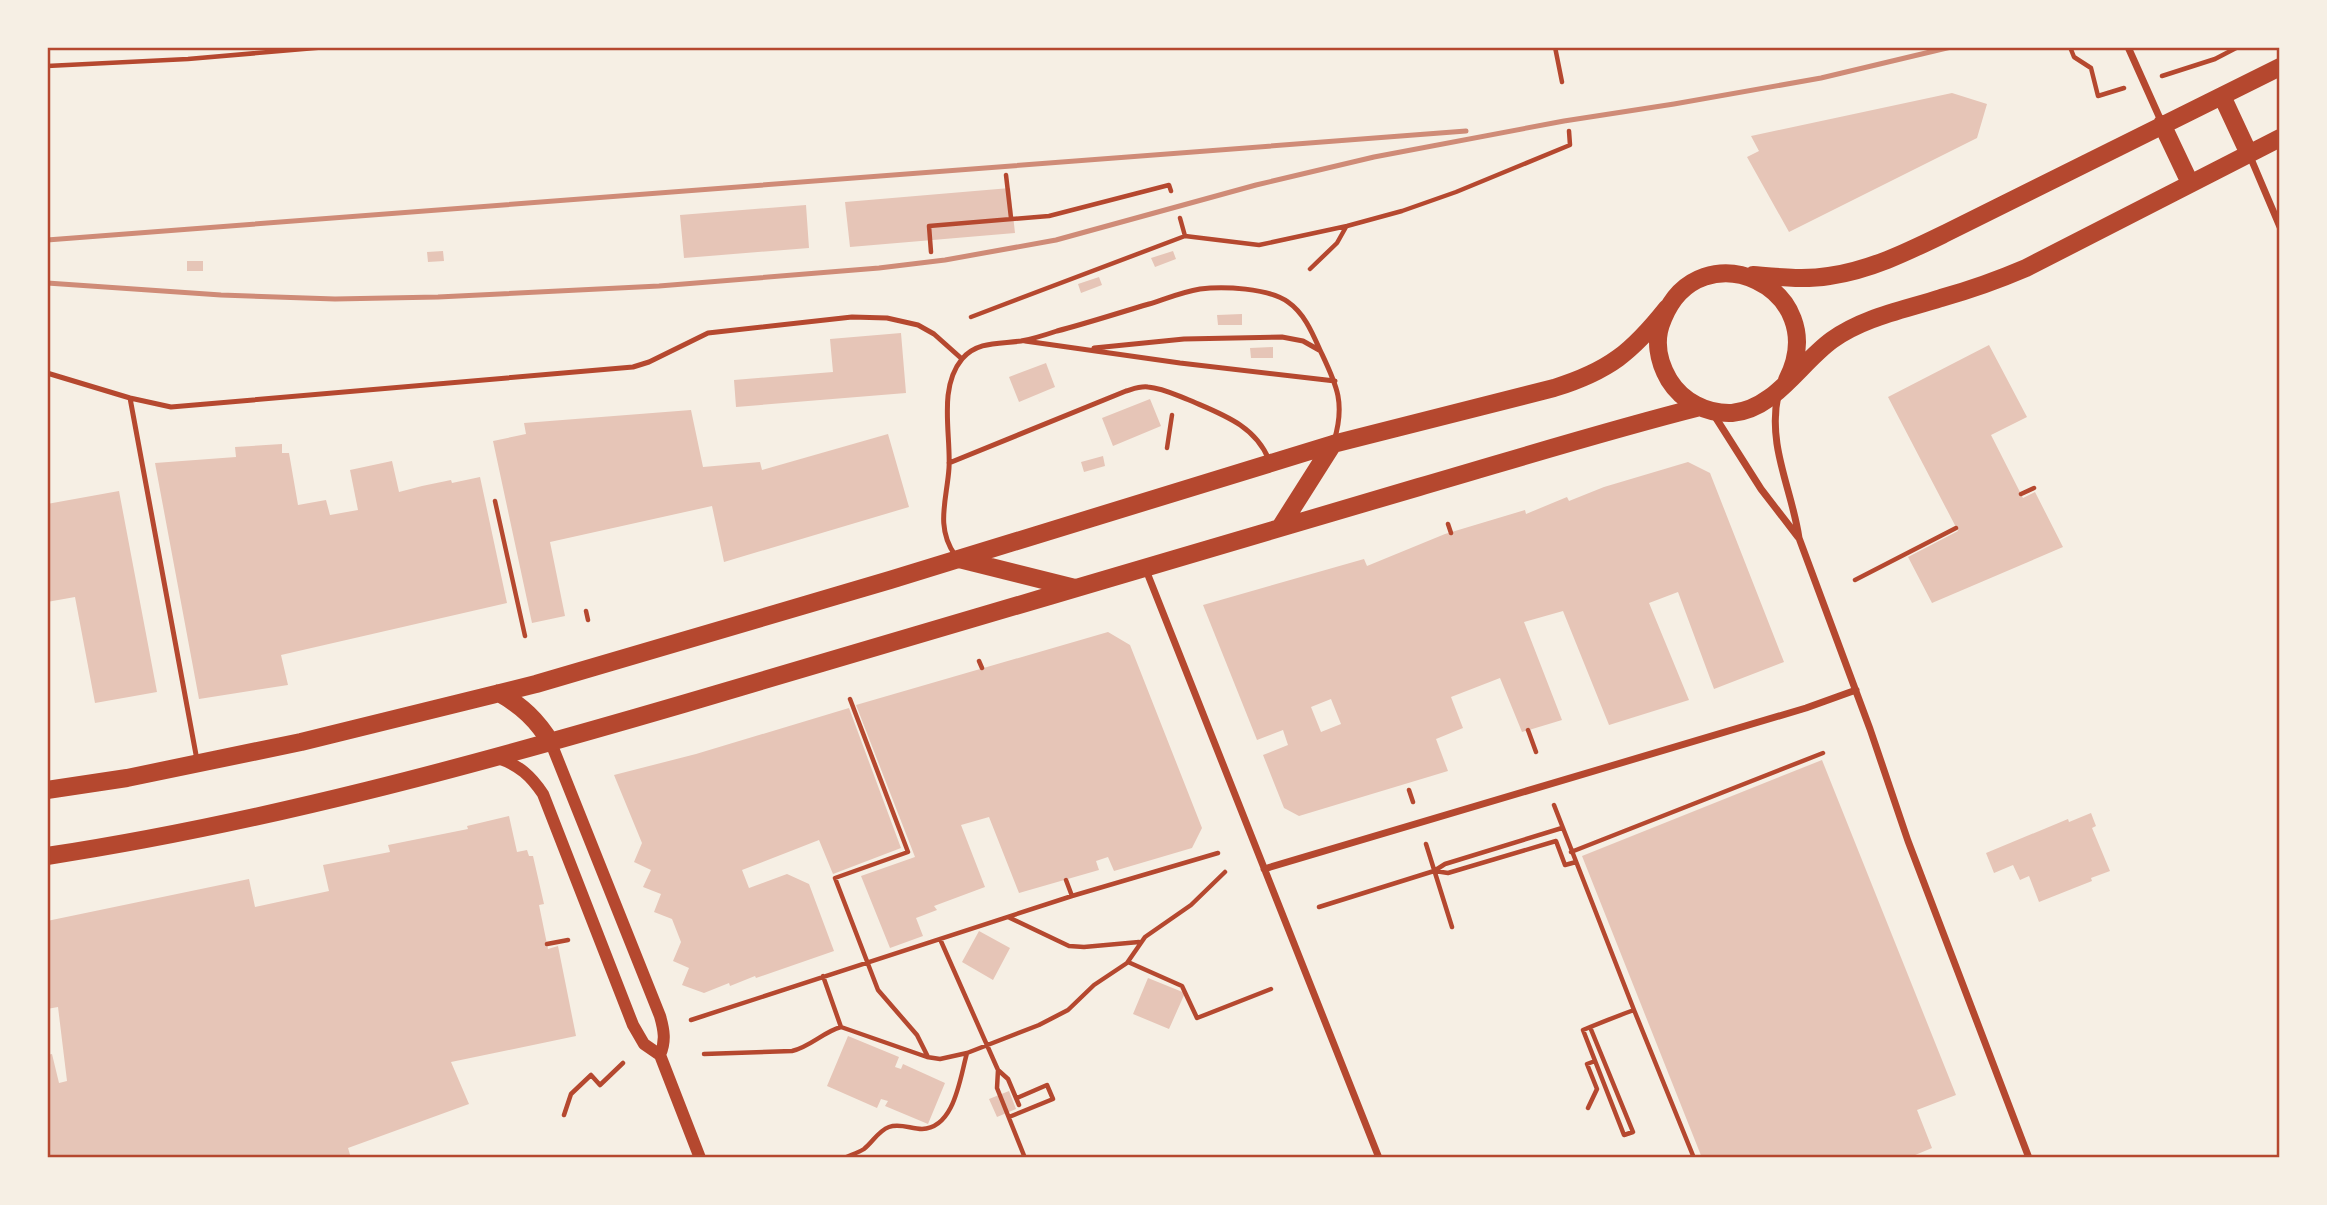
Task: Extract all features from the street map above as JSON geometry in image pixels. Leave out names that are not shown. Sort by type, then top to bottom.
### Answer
[{"type":"main road","points":[[47,790],[198,764],[391,721],[499,693],[958,559],[1334,444],[1584,379],[1626,353],[1648,332],[1687,286],[1699,279],[1713,275],[1740,274],[1809,278],[1859,270],[1916,248],[2280,67]]},
{"type":"main road","points":[[2222,96],[2249,154]]},
{"type":"main road","points":[[2162,124],[2190,183]]},
{"type":"main road","points":[[1667,308],[1658,340],[1659,357],[1674,387],[1686,399],[1706,409],[1729,413],[1748,410],[1764,403],[1832,340],[1867,320],[1987,284],[2026,268],[2280,138]]},
{"type":"main road","points":[[1740,274],[1755,278],[1774,291],[1795,322],[1797,352],[1794,367],[1783,386]]},
{"type":"main road","points":[[47,856],[312,804],[498,758],[1627,426],[1706,409]]},
{"type":"main road","points":[[1281,526],[1334,444]]},
{"type":"main road","points":[[958,559],[1074,588]]},
{"type":"main road","points":[[499,693],[530,714],[551,743]]},
{"type":"street","points":[[2128,47],[2162,124]]},
{"type":"street","points":[[2249,154],[2280,227]]},
{"type":"street","points":[[1783,386],[1774,411],[1776,448],[1799,538],[1856,690],[1908,841],[2029,1158]]},
{"type":"street","points":[[1706,409],[1735,444],[1762,489],[1799,538]]},
{"type":"street","points":[[1145,568],[1379,1158]]},
{"type":"street","points":[[1264,869],[1794,711],[1856,690]]},
{"type":"street","points":[[551,743],[660,1016],[665,1037],[660,1055]]},
{"type":"street","points":[[498,758],[513,763],[526,772],[542,794],[633,1025],[644,1044],[660,1055],[700,1158]]},
{"type":"lane","points":[[958,559],[947,540],[943,525],[949,463],[948,394],[955,370],[962,359],[978,347],[1022,340],[1189,292],[1208,289],[1259,291],[1286,300],[1305,320],[1321,351],[1335,381],[1341,410],[1334,444]]},
{"type":"lane","points":[[47,373],[130,398],[171,407],[633,367],[708,333],[852,317],[887,318],[918,325],[934,334],[962,359]]},
{"type":"lane","points":[[1084,349],[1184,339],[1282,337],[1303,341],[1321,351]]},
{"type":"lane","points":[[1022,340],[1335,381]]},
{"type":"lane","points":[[949,463],[1126,391],[1149,387],[1186,399],[1242,426],[1259,441],[1271,464]]},
{"type":"lane","points":[[130,398],[198,764]]},
{"type":"path","points":[[47,66],[188,59],[327,47]]},
{"type":"path","points":[[1555,47],[1562,82]]},
{"type":"path","points":[[2215,59],[2238,47]]},
{"type":"path","points":[[971,317],[1185,236],[1259,245],[1402,211],[1457,192],[1570,145],[1569,131]]},
{"type":"path","points":[[1006,175],[1011,218]]},
{"type":"path","points":[[931,252],[929,226],[1049,216],[1169,185],[1171,191]]},
{"type":"path","points":[[1180,218],[1185,236]]},
{"type":"path","points":[[1310,269],[1337,243],[1347,226]]},
{"type":"path","points":[[1167,448],[1172,415]]},
{"type":"path","points":[[2021,495],[2034,488]]},
{"type":"path","points":[[495,501],[525,636]]},
{"type":"path","points":[[1448,524],[1451,533]]},
{"type":"path","points":[[1855,580],[1956,528]]},
{"type":"path","points":[[586,611],[588,620]]},
{"type":"path","points":[[979,662],[982,668]]},
{"type":"path","points":[[850,699],[908,852],[835,878],[878,990],[917,1035],[928,1057]]},
{"type":"path","points":[[1528,730],[1536,752]]},
{"type":"path","points":[[1572,852],[1824,753]]},
{"type":"path","points":[[1319,907],[1434,871],[1445,864],[1563,829],[1693,1158]]},
{"type":"path","points":[[1434,871],[1448,873],[1556,841],[1565,865],[1576,862]]},
{"type":"path","points":[[1428,852],[1452,927]]},
{"type":"path","points":[[691,1020],[1072,896],[1217,853]]},
{"type":"path","points":[[704,1054],[792,1051],[830,1030],[841,1027],[928,1057],[946,1059],[967,1053],[1059,1016],[1094,985],[1128,962],[1140,942],[1191,905],[1216,884],[1225,872]]},
{"type":"path","points":[[1066,880],[1072,896]]},
{"type":"path","points":[[1007,917],[1069,946],[1140,942]]},
{"type":"path","points":[[940,939],[998,1070],[997,1088],[1026,1158]]},
{"type":"path","points":[[547,944],[568,940]]},
{"type":"path","points":[[1128,962],[1182,986],[1197,1018],[1272,989]]},
{"type":"path","points":[[823,976],[841,1027]]},
{"type":"path","points":[[1590,1027],[1633,1132],[1624,1135],[1583,1030],[1590,1027],[1634,1010]]},
{"type":"path","points":[[844,1158],[864,1149],[887,1128],[900,1126],[925,1129],[937,1124],[947,1114],[953,1101],[967,1053]]},
{"type":"path","points":[[1588,1108],[1597,1089],[1587,1064],[1595,1061]]},
{"type":"path","points":[[564,1115],[571,1094],[592,1075],[600,1085],[623,1063]]},
{"type":"path","points":[[998,1070],[1008,1079],[1019,1105]]},
{"type":"path","points":[[1009,1117],[1052,1099],[1047,1085],[1017,1098]]},
{"type":"building","points":[[1952,93],[1987,104],[1977,138],[1789,232],[1747,157],[1759,151],[1751,136]]},
{"type":"building","points":[[1010,188],[1015,233],[850,247],[845,202]]},
{"type":"building","points":[[806,205],[809,248],[684,258],[680,215]]},
{"type":"building","points":[[443,251],[444,261],[428,262],[427,252]]},
{"type":"building","points":[[1173,251],[1176,259],[1155,267],[1151,258]]},
{"type":"building","points":[[187,261],[203,261],[203,271],[187,271]]},
{"type":"building","points":[[1099,277],[1102,285],[1081,293],[1078,284]]},
{"type":"building","points":[[1242,314],[1242,325],[1218,325],[1217,315]]},
{"type":"building","points":[[901,333],[906,393],[736,407],[734,380],[833,372],[830,339]]},
{"type":"building","points":[[1989,345],[2027,417],[1991,435],[2023,498],[2035,492],[2063,547],[1932,603],[1908,557],[1958,531],[1888,397]]},
{"type":"building","points":[[1273,347],[1273,358],[1251,358],[1250,348]]},
{"type":"building","points":[[1046,363],[1055,387],[1019,402],[1009,377]]},
{"type":"building","points":[[1150,399],[1161,426],[1113,446],[1102,418]]},
{"type":"building","points":[[691,410],[703,467],[760,462],[762,470],[888,434],[909,507],[724,562],[712,506],[550,542],[565,616],[532,623],[493,441],[526,434],[524,423]]},
{"type":"building","points":[[282,444],[282,453],[289,453],[298,505],[326,500],[330,515],[358,510],[350,470],[392,461],[399,492],[451,480],[452,483],[480,477],[507,603],[281,655],[288,685],[199,699],[155,463],[236,457],[235,447]]},
{"type":"building","points":[[1103,456],[1105,466],[1084,472],[1081,462]]},
{"type":"building","points":[[1688,462],[1710,473],[1784,662],[1714,689],[1678,592],[1649,603],[1689,700],[1609,725],[1563,611],[1524,622],[1562,720],[1522,732],[1500,678],[1451,697],[1463,728],[1436,739],[1448,771],[1299,816],[1284,808],[1263,755],[1288,745],[1283,730],[1257,740],[1203,605],[1364,559],[1367,566],[1445,534],[1525,510],[1526,514],[1567,497],[1569,501],[1604,487]],"holes":[[[1331,699],[1341,724],[1321,732],[1311,707]]]},
{"type":"building","points":[[119,491],[157,692],[95,703],[75,597],[47,602],[47,504]]},
{"type":"building","points":[[1108,632],[1130,645],[1202,828],[1192,848],[1114,871],[1108,857],[1096,861],[1099,870],[1019,893],[989,817],[961,825],[985,887],[934,906],[937,910],[916,918],[923,936],[890,948],[861,876],[915,857],[856,705]]},
{"type":"building","points":[[849,708],[901,848],[833,874],[819,840],[742,870],[749,888],[787,874],[809,884],[834,951],[704,993],[682,985],[689,968],[673,961],[681,942],[672,919],[654,912],[661,894],[643,887],[651,870],[634,862],[642,843],[614,775],[696,754]]},
{"type":"building","points":[[1822,760],[1956,1095],[1917,1110],[1932,1148],[1908,1158],[1702,1158],[1582,856]]},
{"type":"building","points":[[2091,813],[2096,826],[2092,828],[2110,871],[2039,902],[2029,876],[2020,880],[2013,865],[1994,873],[1986,853],[2068,819],[2069,822]]},
{"type":"building","points":[[509,816],[517,852],[527,850],[529,856],[533,856],[544,904],[539,905],[548,949],[558,946],[576,1036],[451,1062],[469,1104],[348,1148],[351,1158],[47,1158],[47,1055],[52,1054],[59,1083],[67,1081],[58,1007],[47,1009],[47,921],[249,879],[255,907],[329,891],[323,865],[390,852],[388,845],[468,829],[467,826]]},
{"type":"building","points":[[979,931],[1010,948],[993,980],[962,962]]},
{"type":"building","points":[[1148,978],[1185,993],[1169,1029],[1133,1014]]},
{"type":"building","points":[[848,1036],[899,1057],[895,1067],[901,1069],[903,1064],[945,1083],[928,1124],[885,1106],[888,1101],[881,1099],[877,1108],[827,1086]]},
{"type":"building","points":[[1009,1091],[1016,1109],[997,1117],[989,1099]]},
{"type":"railway","points":[[47,283],[221,295],[335,299],[438,297],[659,286],[945,260],[1056,240],[1256,185],[1374,157],[1564,121],[1821,78],[1951,47]]},
{"type":"railway","points":[[47,240],[1466,131]]}]
